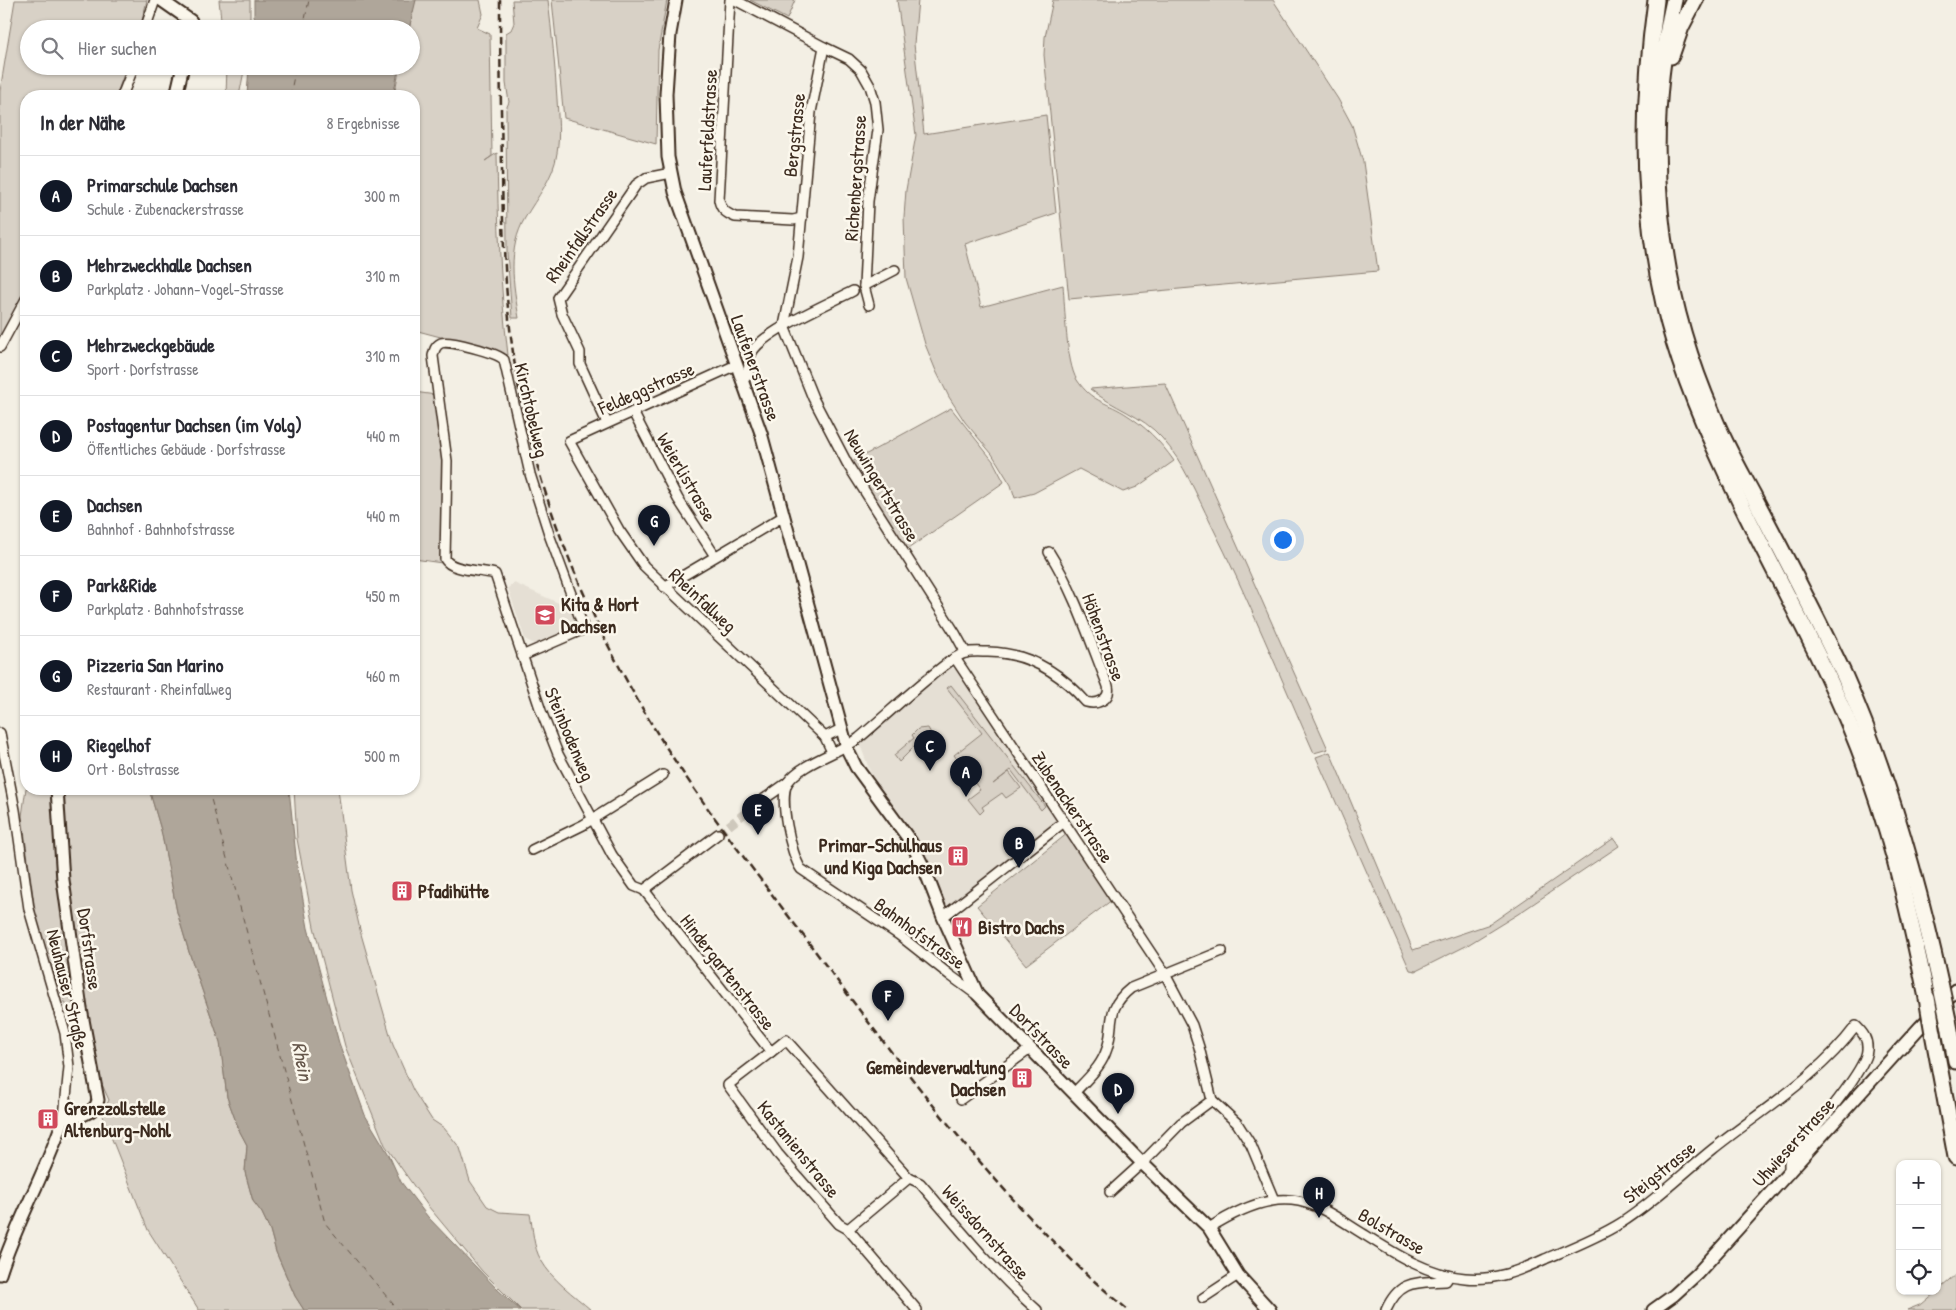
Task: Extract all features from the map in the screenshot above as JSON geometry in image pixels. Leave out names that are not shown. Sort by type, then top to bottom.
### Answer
[{"type":"highway","points":[[1656,0],[1648,90],[1646,155],[1651,233],[1664,306],[1677,352],[1722,466],[1821,663],[1860,750],[1879,805],[1897,864],[1927,998],[1956,1157]]},
{"type":"highway","points":[[1648,90],[1655,37],[1663,0]]},
{"type":"highway","points":[[1674,0],[1662,63],[1657,134],[1658,196],[1664,250],[1676,308],[1692,360],[1723,438],[1824,633],[1864,723],[1886,784],[1950,990],[1948,1020],[1956,1061]]},
{"type":"highway","points":[[1657,134],[1672,53],[1680,27],[1695,0]]},
{"type":"street","points":[[148,20],[155,0]]},
{"type":"street","points":[[161,0],[190,20]]},
{"type":"street","name":"Laufenerstrasse","points":[[676,0],[669,43],[666,94],[668,157],[671,173],[679,203],[761,432],[846,746]]},
{"type":"street","name":"Lauferfeldstrasse","points":[[730,0],[719,200],[721,208],[727,214],[735,217],[793,220],[802,218]]},
{"type":"street","points":[[735,0],[824,47]]},
{"type":"street","name":"Bergstrasse","points":[[784,326],[798,258],[811,112],[824,47]]},
{"type":"street","name":"Richenbergstrasse","points":[[824,47],[849,59],[860,70],[870,86],[875,102],[878,130],[868,201],[864,286],[869,305]]},
{"type":"street","points":[[124,90],[130,75]]},
{"type":"street","points":[[177,90],[181,75]]},
{"type":"street","name":"Rheinfallstrasse","points":[[607,423],[580,364],[580,352],[562,314],[558,298],[636,185],[646,178],[671,173]]},
{"type":"street","points":[[864,286],[895,270]]},
{"type":"street","points":[[742,381],[748,375],[749,359],[754,349],[784,326],[853,291]]},
{"type":"street","points":[[0,347],[20,310]]},
{"type":"street","name":"Neuwingertstrasse","points":[[784,326],[813,398],[848,465],[956,633],[966,653]]},
{"type":"street","name":"Kirchtobelweg","points":[[495,574],[454,567],[448,564],[444,555],[447,461],[433,356],[436,346],[445,342],[497,355],[504,360],[530,474],[550,537],[584,629],[522,656]]},
{"type":"street","name":"Feldeggstrasse","points":[[569,441],[736,364]]},
{"type":"street","name":"Weierlistrasse","points":[[633,412],[678,499],[715,556]]},
{"type":"street","name":"Rheinfallweg","points":[[569,441],[619,530],[644,566],[664,587],[825,737],[832,752]]},
{"type":"street","points":[[664,587],[784,516]]},
{"type":"street","name":"Höhenstrasse","points":[[846,746],[955,658],[966,653],[1003,652],[1020,656],[1054,672],[1086,702],[1093,704],[1104,699],[1108,694],[1108,686],[1062,572],[1049,552]]},
{"type":"street","name":"Steinbodenweg","points":[[495,574],[550,736],[612,855],[634,886],[644,890]]},
{"type":"street","name":"Zubenackerstrasse","points":[[955,658],[1165,974],[1192,1025],[1212,1100]]},
{"type":"street","points":[[825,737],[841,729]]},
{"type":"street","name":"Neuhauser Straße","points":[[0,733],[15,810],[29,909],[65,1032],[69,1067],[64,1117],[44,1172],[8,1248],[0,1274]]},
{"type":"street","points":[[756,804],[807,767],[846,746]]},
{"type":"street","name":"Dorfstrasse","points":[[846,746],[856,767],[911,842],[978,995],[1142,1163],[1209,1228],[1238,1275],[1270,1310]]},
{"type":"street","points":[[532,850],[592,819],[663,775]]},
{"type":"street","name":"Bahnhofstrasse","points":[[787,783],[785,798],[787,826],[793,853],[801,869],[899,935],[978,995]]},
{"type":"street","name":"Dorfstrasse","points":[[57,795],[63,880],[81,1009],[98,1100],[93,1110],[79,1116],[64,1117]]},
{"type":"street","points":[[943,917],[1064,822]]},
{"type":"street","points":[[644,890],[718,834]]},
{"type":"street","name":"Hindergartenstrasse","points":[[644,890],[771,1052],[786,1040],[910,1178]]},
{"type":"street","points":[[1074,1094],[1098,1067],[1105,1056],[1113,1013],[1118,1000],[1131,988],[1222,951]]},
{"type":"street","name":"Uhwieserstrasse","points":[[1653,1310],[1674,1295],[1696,1274],[1789,1174],[1950,990]]},
{"type":"street","name":"Steigstrasse","points":[[1449,1276],[1480,1279],[1514,1272],[1590,1240],[1621,1223],[1713,1149],[1802,1082],[1856,1026],[1866,1040],[1865,1059],[1851,1082],[1792,1157],[1789,1162],[1789,1174]]},
{"type":"street","points":[[961,1099],[1030,1049]]},
{"type":"street","name":"Kastanienstrasse","points":[[771,1052],[728,1085],[778,1154],[839,1224],[848,1229]]},
{"type":"street","points":[[1110,1192],[1142,1163],[1181,1123],[1212,1100],[1237,1123],[1251,1145],[1274,1200]]},
{"type":"street","points":[[910,1178],[848,1229],[916,1310]]},
{"type":"street","name":"Weissdornstrasse","points":[[910,1178],[920,1183],[973,1244],[1037,1310]]},
{"type":"street","name":"Bolstrasse","points":[[1209,1228],[1240,1210],[1274,1200],[1313,1204],[1424,1269],[1449,1276]]},
{"type":"street","points":[[1203,1298],[1238,1275]]},
{"type":"street","points":[[1386,1310],[1400,1289],[1410,1284],[1446,1281],[1449,1276]]},
{"type":"shaded area","points":[[15,0],[147,0],[142,20],[20,20],[20,75],[124,75],[118,90],[20,90],[20,304],[0,340],[0,91]]},
{"type":"shaded area","points":[[219,0],[250,0],[250,20],[221,20]]},
{"type":"shaded area","points":[[415,0],[480,0],[483,14],[477,28],[490,34],[492,156],[485,161],[497,153],[500,254],[508,355],[420,332],[420,90],[395,90],[398,75],[420,75],[420,20],[411,20]]},
{"type":"shaded area","points":[[512,0],[548,0],[558,126],[558,147],[555,162],[544,187],[519,230],[516,242],[513,267],[519,318],[512,318],[507,252],[506,109],[509,102],[506,83],[506,33],[511,30],[514,23]]},
{"type":"shaded area","points":[[552,0],[667,0],[658,50],[656,144],[564,118]]},
{"type":"shaded area","points":[[750,0],[795,0],[787,19]]},
{"type":"shaded area","points":[[897,0],[918,0],[914,44],[924,134],[1046,115],[1056,213],[965,244],[981,307],[1063,285],[1068,348],[1073,372],[1077,380],[1093,397],[1132,418],[1158,440],[1174,461],[1137,487],[1123,492],[1079,469],[1034,493],[1015,498],[1011,485],[992,454],[965,422],[949,397],[936,371],[925,344],[906,278],[904,217],[906,190],[916,135]]},
{"type":"shaded area","points":[[1053,0],[1273,0],[1338,99],[1352,125],[1363,162],[1378,271],[1069,299],[1044,55],[1045,37]]},
{"type":"shaded area","points":[[227,75],[243,75],[240,90],[226,90]]},
{"type":"shaded area","points":[[1165,383],[1328,749],[1314,753],[1238,580],[1195,490],[1177,458],[1162,438],[1146,423],[1090,389]]},
{"type":"shaded area","points":[[420,393],[436,395],[445,460],[442,563],[420,560]]},
{"type":"shaded area","points":[[951,408],[993,461],[1004,482],[905,551],[850,463]]},
{"type":"shaded area","name":"Kita & Hort Dachsen","points":[[514,583],[572,609],[574,621],[570,629],[534,644],[525,639],[508,588]]},
{"type":"shaded area","points":[[949,667],[960,670],[1060,821],[947,908],[931,865],[909,826],[871,774],[859,742]]},
{"type":"shaded area","points":[[951,685],[1045,806],[1041,810],[1011,770],[993,784],[1009,772],[1021,788],[1006,798],[1002,793],[982,807],[984,810],[980,814],[968,799],[980,790],[954,755],[982,733],[947,688]]},
{"type":"shaded area","points":[[928,728],[932,735],[914,747],[899,762],[894,755],[914,738],[912,735],[918,729]]},
{"type":"shaded area","points":[[1330,752],[1413,950],[1490,924],[1614,838],[1619,846],[1518,914],[1466,946],[1416,971],[1410,970],[1316,757]]},
{"type":"shaded area","points":[[25,795],[151,795],[161,830],[177,912],[220,1042],[227,1097],[239,1130],[247,1145],[245,1172],[253,1201],[262,1213],[270,1230],[276,1252],[295,1296],[304,1310],[199,1310],[148,1230],[102,1114],[109,1100],[60,991],[37,925],[22,816]]},
{"type":"shaded area","points":[[294,795],[339,795],[351,890],[361,934],[393,1045],[413,1090],[432,1120],[444,1128],[460,1148],[470,1181],[487,1206],[499,1212],[530,1214],[536,1249],[541,1260],[564,1287],[591,1310],[521,1310],[482,1271],[428,1206],[385,1145],[345,1046],[314,927],[297,839]]},
{"type":"shaded area","points":[[1068,833],[1112,900],[1026,965],[977,906]]},
{"type":"shaded area","points":[[1956,1275],[1956,1310],[1907,1310],[1922,1304],[1933,1295],[1941,1295],[1941,1288]]},
{"type":"water","points":[[254,0],[416,0],[411,20],[254,20]]},
{"type":"water","points":[[248,75],[397,75],[394,90],[247,90]]},
{"type":"water","name":"Rhein","points":[[151,795],[290,795],[297,866],[308,928],[339,1043],[365,1115],[388,1153],[401,1182],[428,1217],[497,1289],[520,1310],[304,1310],[295,1296],[276,1252],[270,1230],[262,1213],[253,1201],[245,1172],[247,1145],[239,1130],[227,1097],[220,1042],[177,912],[161,830]]},
{"type":"ferry route","points":[[305,20],[309,0]]},
{"type":"ferry route","points":[[291,90],[294,75]]},
{"type":"ferry route","points":[[211,795],[325,1223],[398,1310]]},
{"type":"tunnel","points":[[718,834],[757,804]]},
{"type":"railway","points":[[500,0],[503,231],[514,359],[526,423],[548,501],[593,615],[611,652],[651,723],[691,785],[734,845],[883,1041],[944,1119],[1008,1194],[1083,1271],[1128,1310]]},
{"type":"place","name":"Pizzeria San Marino","points":[[654,546]]},
{"type":"place","name":"Kita & Hort Dachsen","points":[[545,615]]},
{"type":"place","name":"Mehrzweckgebäude","points":[[930,771]]},
{"type":"place","name":"Primarschule Dachsen","points":[[966,797]]},
{"type":"place","name":"Dachsen","points":[[758,835]]},
{"type":"place","name":"Primar-Schulhaus und Kiga Dachsen","points":[[958,856]]},
{"type":"place","name":"Mehrzweckhalle Dachsen","points":[[1019,868]]},
{"type":"place","name":"Pfadihütte","points":[[402,891]]},
{"type":"place","name":"Bistro Dachs","points":[[962,927]]},
{"type":"place","name":"Park&Ride","points":[[888,1021]]},
{"type":"place","name":"Gemeindeverwaltung Dachsen","points":[[1022,1078]]},
{"type":"place","name":"Postagentur Dachsen (im Volg)","points":[[1118,1114]]},
{"type":"place","name":"Grenzzollstelle Altenburg-Nohl","points":[[48,1119]]},
{"type":"place","name":"Riegelhof","points":[[1319,1218]]}]
